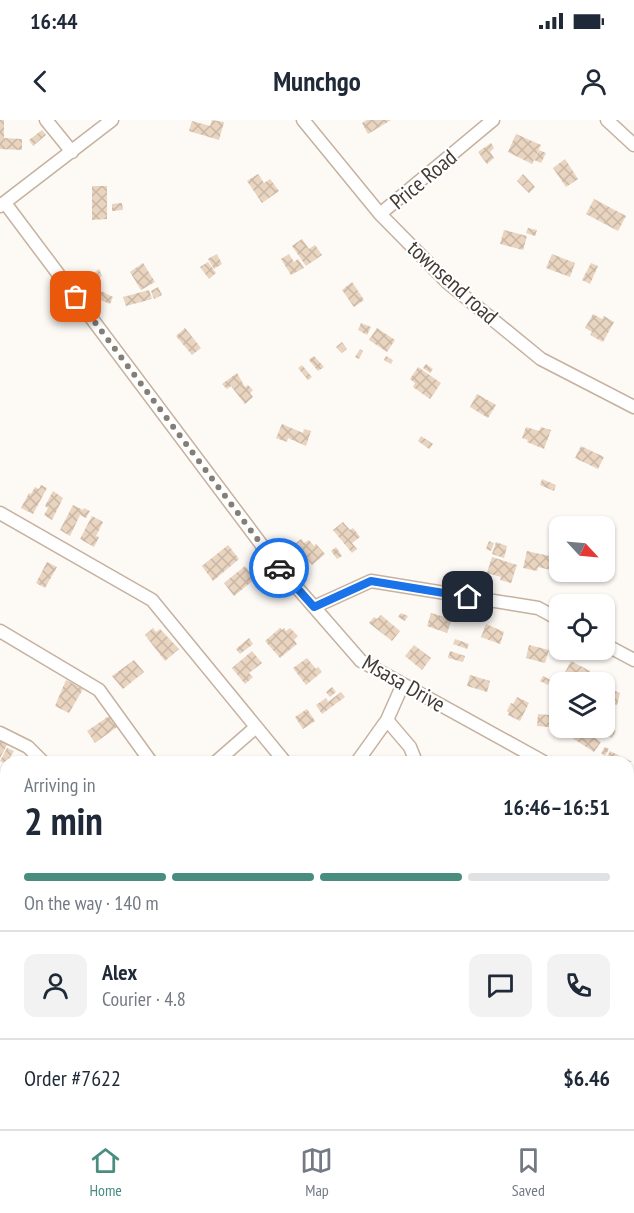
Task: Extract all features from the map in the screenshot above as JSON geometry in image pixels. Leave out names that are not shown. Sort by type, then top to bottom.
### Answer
[{"type":"street","points":[[46,120],[72,152]]},
{"type":"street","points":[[2,204],[112,120]]},
{"type":"street","name":"townsend road","points":[[303,120],[380,214],[448,282],[541,359],[634,407]]},
{"type":"street","name":"Price Road","points":[[380,214],[493,120]]},
{"type":"street","points":[[607,120],[634,145]]},
{"type":"street","name":"Msasa Drive","points":[[2,204],[273,560],[361,661],[533,756]]},
{"type":"street","points":[[0,513],[152,600],[280,756]]},
{"type":"street","points":[[314,607],[371,581],[537,608],[549,614]]},
{"type":"street","points":[[0,631],[99,690],[147,756]]},
{"type":"street","points":[[615,650],[634,660]]},
{"type":"street","points":[[361,756],[387,720],[403,684]]},
{"type":"street","points":[[387,720],[410,747],[414,756]]},
{"type":"street","points":[[223,756],[256,727]]},
{"type":"street","points":[[0,733],[28,747],[37,756]]},
{"type":"building","points":[[0,120],[4,120],[4,138],[22,139],[22,150],[0,149]]},
{"type":"building","points":[[212,120],[224,122],[219,140],[189,131],[192,121],[210,126]]},
{"type":"building","points":[[367,120],[391,120],[368,134],[362,123]]},
{"type":"building","points":[[42,130],[46,135],[33,146],[29,140]]},
{"type":"building","points":[[516,134],[541,145],[532,164],[508,152]]},
{"type":"building","points":[[491,143],[494,148],[490,152],[494,158],[487,164],[478,152]]},
{"type":"building","points":[[539,150],[546,153],[541,163],[534,160]]},
{"type":"building","points":[[565,159],[578,179],[566,187],[553,168]]},
{"type":"building","points":[[258,174],[264,183],[270,179],[279,191],[262,203],[247,181]]},
{"type":"building","points":[[523,174],[535,187],[529,193],[517,181]]},
{"type":"building","points":[[92,186],[107,186],[107,219],[92,220]]},
{"type":"building","points":[[594,199],[626,216],[618,231],[586,214]]},
{"type":"building","points":[[122,203],[123,210],[112,211],[112,204]]},
{"type":"building","points":[[528,228],[537,230],[535,236],[526,233]]},
{"type":"building","points":[[504,230],[527,236],[523,250],[500,244]]},
{"type":"building","points":[[302,239],[309,249],[315,245],[322,255],[306,266],[292,246]]},
{"type":"building","points":[[217,254],[222,264],[214,269],[208,259]]},
{"type":"building","points":[[289,254],[294,262],[298,259],[304,268],[291,275],[281,259]]},
{"type":"building","points":[[552,254],[575,263],[570,277],[546,268]]},
{"type":"building","points":[[208,262],[216,273],[209,279],[200,267]]},
{"type":"building","points":[[143,263],[155,282],[141,290],[130,272]]},
{"type":"building","points":[[591,263],[598,266],[590,284],[582,280]]},
{"type":"building","points":[[99,269],[102,276],[96,280],[92,274]]},
{"type":"building","points":[[352,282],[364,300],[354,307],[342,290]]},
{"type":"building","points":[[85,284],[93,287],[89,295],[82,291]]},
{"type":"building","points":[[158,287],[162,295],[154,299],[151,291]]},
{"type":"building","points":[[97,289],[113,297],[110,304],[93,297]]},
{"type":"building","points":[[149,290],[152,299],[126,306],[123,297]]},
{"type":"building","points":[[593,314],[602,319],[604,316],[614,322],[603,342],[590,335],[592,332],[585,328]]},
{"type":"building","points":[[361,323],[371,327],[367,335],[358,330]]},
{"type":"building","points":[[185,328],[201,348],[192,355],[176,336]]},
{"type":"building","points":[[377,328],[395,340],[387,352],[369,340]]},
{"type":"building","points":[[342,342],[347,349],[342,353],[336,347]]},
{"type":"building","points":[[360,349],[363,351],[359,359],[355,357]]},
{"type":"building","points":[[314,356],[324,367],[318,371],[309,360]]},
{"type":"building","points":[[386,356],[393,360],[391,364],[384,360]]},
{"type":"building","points":[[426,364],[433,369],[430,373],[423,368]]},
{"type":"building","points":[[302,365],[312,377],[308,380],[298,368]]},
{"type":"building","points":[[418,367],[441,383],[430,399],[413,387],[415,383],[410,379]]},
{"type":"building","points":[[237,373],[245,387],[248,385],[253,390],[250,393],[253,397],[245,404],[231,386],[227,389],[222,384]]},
{"type":"building","points":[[477,394],[496,405],[488,418],[470,407]]},
{"type":"building","points":[[282,424],[303,433],[304,429],[311,431],[306,446],[288,438],[287,442],[276,438]]},
{"type":"building","points":[[526,427],[539,431],[541,427],[551,430],[544,449],[522,438]]},
{"type":"building","points":[[421,436],[433,444],[429,449],[418,441]]},
{"type":"building","points":[[581,446],[604,457],[598,469],[575,458]]},
{"type":"building","points":[[542,479],[556,485],[554,491],[540,485]]},
{"type":"building","points":[[41,485],[47,488],[33,514],[21,508],[29,493],[31,494],[35,487],[39,489]]},
{"type":"building","points":[[53,491],[63,498],[52,520],[44,515],[48,508],[45,506]]},
{"type":"building","points":[[73,505],[90,511],[86,518],[80,515],[70,536],[60,530]]},
{"type":"building","points":[[92,516],[103,522],[96,536],[99,537],[94,547],[80,539]]},
{"type":"building","points":[[343,522],[350,530],[353,528],[360,537],[352,543],[357,549],[352,553],[333,530]]},
{"type":"building","points":[[301,539],[304,543],[309,540],[314,546],[316,544],[325,554],[312,565],[295,544]]},
{"type":"building","points":[[489,541],[494,543],[491,551],[486,549]]},
{"type":"building","points":[[496,542],[507,546],[504,558],[492,554]]},
{"type":"building","points":[[228,545],[239,559],[213,581],[202,566]]},
{"type":"building","points":[[336,547],[342,556],[337,559],[331,551]]},
{"type":"building","points":[[296,549],[304,557],[297,563],[290,555]]},
{"type":"building","points":[[527,551],[549,556],[549,570],[538,567],[537,571],[523,568]]},
{"type":"building","points":[[492,557],[517,565],[511,583],[487,573]]},
{"type":"building","points":[[47,562],[57,567],[45,588],[36,583]]},
{"type":"building","points":[[245,566],[255,579],[234,596],[224,583]]},
{"type":"building","points":[[401,613],[408,616],[405,621],[398,617]]},
{"type":"building","points":[[431,613],[452,619],[447,633],[427,626]]},
{"type":"building","points":[[381,615],[400,631],[392,641],[369,623],[374,617],[377,619]]},
{"type":"building","points":[[486,624],[504,632],[500,644],[481,637]]},
{"type":"building","points":[[153,628],[156,632],[160,629],[179,649],[165,661],[145,635]]},
{"type":"building","points":[[280,628],[286,631],[290,628],[298,636],[294,640],[297,644],[280,658],[265,641]]},
{"type":"building","points":[[249,638],[253,644],[240,654],[236,649]]},
{"type":"building","points":[[455,639],[469,644],[467,649],[453,644]]},
{"type":"building","points":[[414,645],[431,658],[422,670],[405,656]]},
{"type":"building","points":[[529,645],[549,650],[545,663],[526,658]]},
{"type":"building","points":[[252,651],[262,663],[249,673],[253,677],[245,684],[232,668]]},
{"type":"building","points":[[450,651],[465,656],[463,662],[448,658]]},
{"type":"building","points":[[307,658],[316,669],[318,667],[322,672],[306,685],[293,668]]},
{"type":"building","points":[[134,660],[144,672],[123,689],[112,676]]},
{"type":"building","points":[[571,661],[590,671],[589,672],[565,672]]},
{"type":"building","points":[[470,675],[490,681],[487,692],[467,686]]},
{"type":"building","points":[[543,676],[549,679],[549,683],[548,685],[540,681]]},
{"type":"building","points":[[66,680],[83,689],[69,713],[55,706]]},
{"type":"building","points":[[332,687],[336,692],[330,697],[326,692]]},
{"type":"building","points":[[615,691],[620,693],[617,705],[615,704]]},
{"type":"building","points":[[341,692],[345,697],[322,714],[316,705],[326,698],[328,702]]},
{"type":"building","points":[[517,697],[529,703],[520,721],[508,715],[507,711]]},
{"type":"building","points":[[307,709],[315,721],[303,729],[295,717]]},
{"type":"building","points":[[538,714],[549,715],[549,727],[537,726]]},
{"type":"building","points":[[109,716],[117,727],[95,743],[87,731]]},
{"type":"building","points":[[572,738],[595,738],[601,742],[594,752]]},
{"type":"building","points":[[0,740],[8,743],[1,756],[0,756]]},
{"type":"building","points":[[605,747],[609,749],[605,756],[601,753]]},
{"type":"building","points":[[7,748],[14,751],[11,756],[3,756]]},
{"type":"building","points":[[610,751],[620,756],[607,756]]},
{"type":"way so far","points":[[76,297],[279,568]]},
{"type":"route","points":[[279,568],[314,607],[371,581],[468,597]]}]
